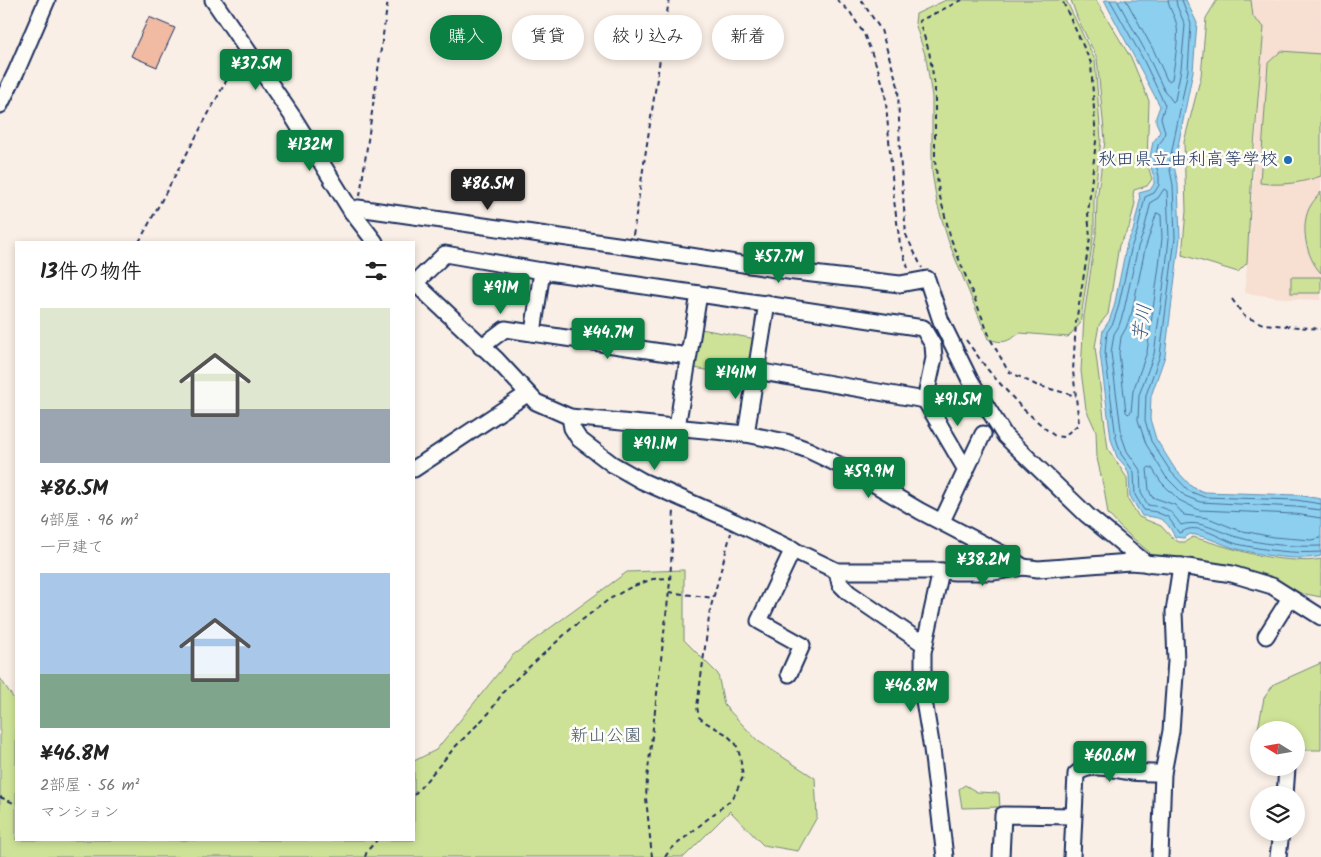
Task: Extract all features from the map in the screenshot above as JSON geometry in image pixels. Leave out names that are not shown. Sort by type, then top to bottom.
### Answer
[{"type":"street","points":[[0,105],[47,0]]},
{"type":"street","points":[[213,0],[355,210],[373,241]]},
{"type":"street","points":[[355,210],[631,246],[795,272],[900,284],[927,279],[940,321],[970,380],[1005,436],[1087,515],[1147,564]]},
{"type":"street","points":[[415,282],[445,254],[542,271],[923,328],[933,345],[934,358],[925,400],[966,470]]},
{"type":"street","points":[[533,333],[542,271]]},
{"type":"street","points":[[415,284],[497,360],[536,402],[570,417],[746,434],[786,442],[808,450],[854,472],[920,511],[942,521],[1023,567]]},
{"type":"street","points":[[677,427],[699,294]]},
{"type":"street","points":[[746,434],[766,303]]},
{"type":"street","points":[[481,347],[504,330],[688,356]]},
{"type":"street","points":[[756,371],[925,400]]},
{"type":"street","points":[[415,468],[527,394]]},
{"type":"street","points":[[570,417],[572,428],[579,439],[612,464],[642,481],[679,496],[838,571],[994,572],[1023,567],[1038,569],[1130,562],[1181,566],[1232,574],[1272,586],[1321,617]]},
{"type":"street","points":[[942,521],[983,434]]},
{"type":"street","points":[[789,674],[802,645],[759,621],[793,549]]},
{"type":"street","points":[[1160,857],[1163,773],[1171,732],[1176,661],[1174,612],[1181,566]]},
{"type":"street","points":[[838,571],[840,584],[849,593],[925,645]]},
{"type":"street","points":[[941,571],[925,645],[923,694],[932,749],[945,857]]},
{"type":"street","points":[[1266,636],[1290,598]]},
{"type":"street","points":[[1072,857],[1076,774],[1083,769],[1099,766],[1132,772],[1163,773]]},
{"type":"street","points":[[1001,857],[1003,816],[1073,816]]},
{"type":"street","points":[[1278,857],[1280,841]]},
{"type":"path","points":[[355,210],[388,0]]},
{"type":"path","points":[[631,246],[670,0]]},
{"type":"path","points":[[837,0],[850,12],[864,34],[878,69],[885,91],[894,200],[900,244],[910,272],[927,279]]},
{"type":"path","points":[[861,0],[881,30],[898,86],[900,154],[906,235],[927,279]]},
{"type":"path","points":[[962,0],[919,21],[929,51],[935,87],[935,161],[939,193],[951,239],[991,340],[1008,371],[1036,386],[1076,396]]},
{"type":"path","points":[[966,340],[988,370],[1021,407],[1055,436],[1063,437],[1079,424],[1072,371],[1076,322],[1090,238],[1088,213],[1096,141],[1090,63],[1062,0]]},
{"type":"path","points":[[140,241],[244,48]]},
{"type":"path","points":[[1232,299],[1244,316],[1263,324],[1321,329]]},
{"type":"path","points":[[652,857],[647,788],[669,592],[674,509],[679,496]]},
{"type":"path","points":[[665,857],[670,850],[732,798],[743,777],[736,744],[726,734],[699,717],[696,707],[708,618],[735,522]]},
{"type":"path","points":[[415,794],[456,746],[489,714],[504,691],[573,627],[608,600],[631,587],[653,579],[670,578]]},
{"type":"path","points":[[669,592],[713,598]]},
{"type":"path","points":[[0,797],[15,804]]},
{"type":"path","points":[[365,857],[367,851],[376,841]]},
{"type":"shaded area","name":"秋田県立由利高等学校","points":[[1251,0],[1321,0],[1321,300],[1290,299],[1245,293],[1264,27],[1253,17]]},
{"type":"green space","points":[[946,0],[1066,0],[1095,60],[1101,140],[1094,200],[1094,232],[1080,324],[1068,337],[1020,333],[1005,341],[988,339],[949,243],[937,203],[932,172],[932,97],[926,58],[915,23],[916,14]]},
{"type":"green space","points":[[1071,0],[1096,0],[1132,60],[1149,101],[1147,162],[1152,179],[1147,186],[1134,190],[1135,203],[1129,228],[1119,245],[1108,314],[1099,325],[1095,347],[1108,449],[1127,478],[1128,499],[1139,517],[1161,526],[1173,539],[1179,542],[1185,542],[1193,537],[1243,552],[1268,557],[1301,561],[1321,559],[1321,597],[1300,593],[1277,580],[1254,573],[1214,564],[1157,559],[1121,528],[1108,514],[1097,458],[1096,431],[1086,409],[1081,371],[1084,316],[1096,234],[1097,199],[1105,141],[1097,58]]},
{"type":"green space","points":[[1217,0],[1251,0],[1253,17],[1264,27],[1252,170],[1247,263],[1238,272],[1182,255],[1186,211],[1184,142],[1201,76],[1206,18]]},
{"type":"green space","points":[[1281,51],[1321,54],[1321,176],[1291,183],[1260,183],[1268,63]]},
{"type":"green space","points":[[1321,192],[1321,273],[1311,259],[1308,250],[1305,222],[1312,203]]},
{"type":"green space","points":[[1291,277],[1321,277],[1321,293],[1291,293]]},
{"type":"green space","points":[[701,329],[756,339],[749,377],[694,368]]},
{"type":"green space","name":"新山公園","points":[[684,570],[684,640],[718,674],[724,705],[758,741],[815,778],[817,817],[798,851],[763,845],[730,811],[684,857],[0,857],[0,678],[15,700],[15,841],[415,841],[415,760],[436,750],[513,655],[627,572]]},
{"type":"green space","points":[[1321,663],[1321,750],[1305,750],[1305,721],[1260,721],[1264,698],[1274,684]]},
{"type":"green space","points":[[965,785],[977,792],[999,793],[1000,807],[962,808],[959,789]]},
{"type":"water","name":"芋川","points":[[1104,0],[1186,0],[1197,23],[1193,71],[1174,166],[1178,184],[1180,238],[1165,356],[1151,396],[1150,419],[1156,439],[1175,469],[1192,487],[1204,492],[1297,495],[1321,499],[1321,556],[1301,558],[1263,555],[1240,550],[1195,535],[1190,534],[1184,538],[1175,537],[1169,526],[1162,520],[1142,516],[1130,496],[1129,475],[1126,467],[1117,457],[1111,439],[1100,353],[1103,330],[1109,321],[1114,307],[1127,243],[1133,231],[1140,200],[1139,193],[1150,190],[1154,184],[1149,161],[1153,142],[1160,131],[1156,117],[1160,106]]},
{"type":"building","points":[[149,17],[175,28],[157,67],[131,56]]},
{"type":"place","name":"秋田県立由利高等学校","points":[[1288,160]]}]
